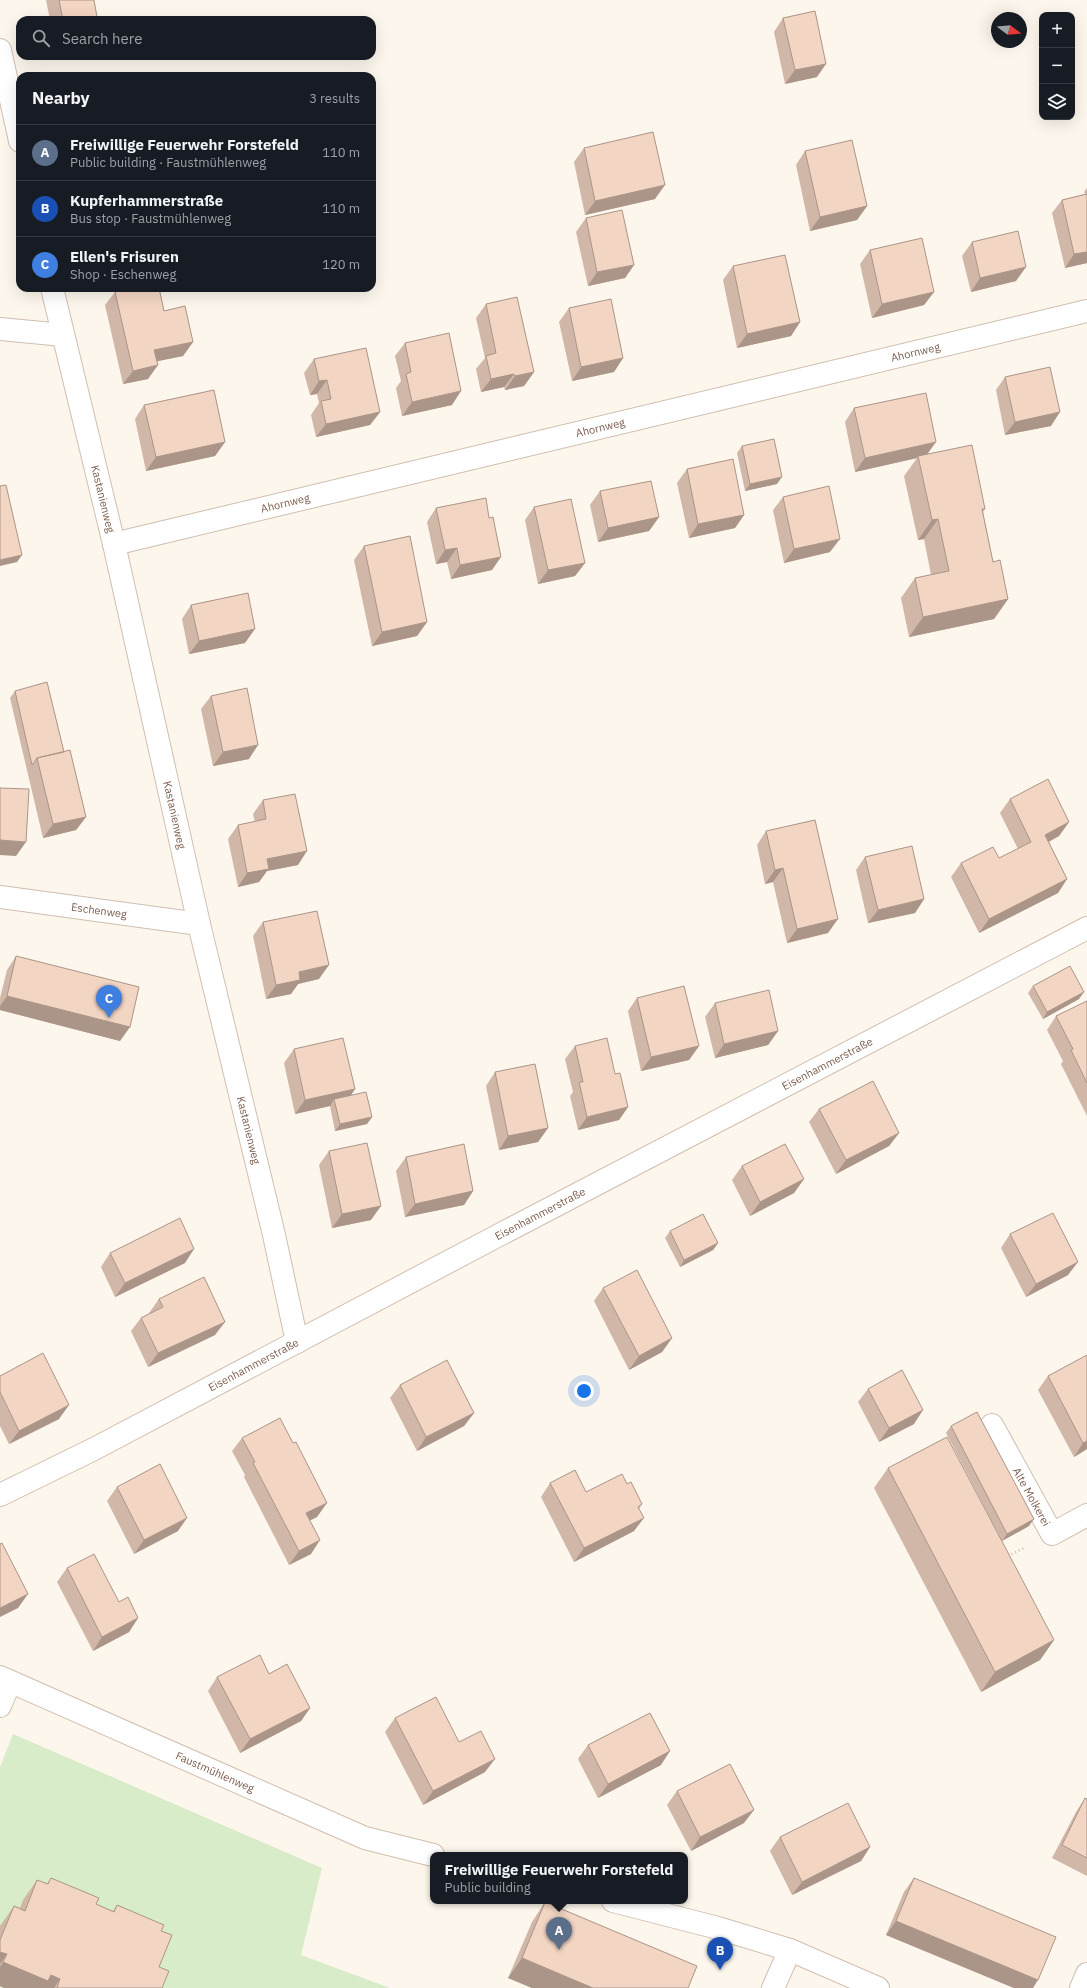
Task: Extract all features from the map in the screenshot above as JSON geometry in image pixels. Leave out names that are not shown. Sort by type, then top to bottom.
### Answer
[{"type":"street","points":[[0,50],[16,123]]},
{"type":"street","name":"Kastanienweg","points":[[53,292],[114,544],[199,924],[274,1234],[297,1342]]},
{"type":"street","name":"Ahornweg","points":[[114,544],[1087,311]]},
{"type":"street","points":[[0,329],[63,335]]},
{"type":"street","name":"Eschenweg","points":[[0,897],[199,924]]},
{"type":"street","name":"Eisenhammerstraße","points":[[0,1495],[94,1450],[297,1342],[1085,935]]},
{"type":"street","name":"Alte Molkerei","points":[[992,1425],[1052,1534],[1087,1515]]},
{"type":"street","points":[[0,1706],[5,1680]]},
{"type":"street","name":"Faustmühlenweg","points":[[5,1680],[365,1838],[430,1854]]},
{"type":"street","points":[[625,1904],[718,1928],[790,1950],[878,1988]]},
{"type":"street","points":[[774,1988],[790,1950]]},
{"type":"street","points":[[1081,1988],[1087,1974]]},
{"type":"green space","points":[[13,1734],[322,1868],[301,1955],[390,1988],[0,1988],[0,1767]]},
{"type":"building","points":[[59,0],[94,0],[97,16],[62,16]]},
{"type":"building","points":[[815,11],[826,64],[795,70],[783,18]]},
{"type":"building","points":[[653,132],[665,185],[595,201],[584,148]]},
{"type":"building","points":[[852,140],[867,206],[820,217],[805,151]]},
{"type":"building","points":[[1087,194],[1087,252],[1074,254],[1062,200]]},
{"type":"building","points":[[622,210],[634,265],[597,272],[586,218]]},
{"type":"building","points":[[1018,231],[1026,267],[980,278],[972,242]]},
{"type":"building","points":[[922,238],[934,292],[882,304],[870,250]]},
{"type":"building","points":[[785,255],[800,322],[747,334],[733,266]]},
{"type":"building","points":[[115,292],[160,292],[164,311],[185,306],[193,342],[154,350],[158,365],[133,371]]},
{"type":"building","points":[[517,297],[534,372],[515,376],[514,374],[491,379],[486,356],[496,353],[486,304]]},
{"type":"building","points":[[611,299],[623,358],[581,367],[569,308]]},
{"type":"building","points":[[449,333],[461,391],[412,402],[406,374],[411,372],[405,343]]},
{"type":"building","points":[[366,348],[380,412],[326,424],[321,401],[331,399],[327,380],[319,381],[314,359]]},
{"type":"building","points":[[1050,367],[1060,412],[1015,422],[1005,377]]},
{"type":"building","points":[[214,390],[225,442],[156,457],[144,405]]},
{"type":"building","points":[[926,393],[936,442],[865,458],[854,408]]},
{"type":"building","points":[[774,439],[782,477],[750,484],[742,446]]},
{"type":"building","points":[[972,445],[985,509],[982,509],[993,562],[1000,560],[1008,599],[923,617],[915,578],[949,571],[938,519],[932,520],[918,456]]},
{"type":"building","points":[[733,459],[744,515],[698,524],[687,469]]},
{"type":"building","points":[[651,481],[659,517],[608,528],[600,491]]},
{"type":"building","points":[[6,485],[22,555],[0,560],[0,486]]},
{"type":"building","points":[[829,486],[840,539],[794,549],[783,497]]},
{"type":"building","points":[[486,498],[489,518],[493,517],[501,557],[460,565],[457,548],[445,550],[436,508]]},
{"type":"building","points":[[571,499],[585,563],[548,570],[534,507]]},
{"type":"building","points":[[410,536],[427,622],[382,632],[364,546]]},
{"type":"building","points":[[248,593],[255,629],[199,641],[191,605]]},
{"type":"building","points":[[47,682],[64,752],[37,758],[32,765],[15,691]]},
{"type":"building","points":[[247,688],[258,745],[223,752],[211,696]]},
{"type":"building","points":[[70,750],[86,817],[53,824],[37,758]]},
{"type":"building","points":[[1048,779],[1069,822],[1045,835],[1067,879],[989,919],[961,863],[993,847],[999,858],[1031,842],[1010,799]]},
{"type":"building","points":[[0,788],[29,789],[26,842],[0,840]]},
{"type":"building","points":[[295,794],[307,851],[267,859],[269,869],[247,873],[238,825],[266,819],[263,800]]},
{"type":"building","points":[[815,820],[838,919],[797,929],[783,868],[775,870],[766,831]]},
{"type":"building","points":[[912,846],[924,899],[878,910],[865,857]]},
{"type":"building","points":[[317,911],[329,965],[299,972],[300,980],[276,985],[263,922]]},
{"type":"building","points":[[16,956],[139,987],[130,1027],[7,996]]},
{"type":"building","points":[[1070,966],[1084,992],[1047,1012],[1033,986]]},
{"type":"building","points":[[684,986],[699,1046],[651,1057],[637,998]]},
{"type":"building","points":[[769,990],[778,1031],[724,1044],[715,1003]]},
{"type":"building","points":[[1087,1001],[1087,1083],[1071,1050],[1073,1049],[1056,1016]]},
{"type":"building","points":[[343,1038],[355,1089],[305,1100],[294,1049]]},
{"type":"building","points":[[607,1038],[615,1074],[620,1073],[628,1107],[587,1117],[579,1082],[583,1082],[575,1046]]},
{"type":"building","points":[[535,1064],[548,1128],[508,1136],[495,1072]]},
{"type":"building","points":[[873,1081],[899,1133],[846,1160],[819,1109]]},
{"type":"building","points":[[366,1092],[372,1117],[340,1124],[334,1099]]},
{"type":"building","points":[[367,1143],[381,1206],[342,1214],[329,1151]]},
{"type":"building","points":[[464,1144],[473,1191],[415,1204],[406,1157]]},
{"type":"building","points":[[785,1144],[804,1179],[760,1202],[742,1166]]},
{"type":"building","points":[[1053,1213],[1078,1262],[1036,1284],[1010,1234]]},
{"type":"building","points":[[703,1214],[718,1243],[684,1260],[670,1231]]},
{"type":"building","points":[[180,1218],[194,1249],[125,1283],[110,1253]]},
{"type":"building","points":[[637,1270],[672,1338],[639,1356],[603,1288]]},
{"type":"building","points":[[204,1277],[225,1322],[158,1353],[141,1318],[163,1307],[159,1299]]},
{"type":"building","points":[[43,1353],[69,1405],[19,1431],[0,1392],[0,1376]]},
{"type":"building","points":[[1087,1355],[1087,1441],[1083,1443],[1048,1376]]},
{"type":"building","points":[[447,1360],[474,1413],[426,1437],[400,1385]]},
{"type":"building","points":[[902,1370],[923,1410],[889,1428],[868,1389]]},
{"type":"building","points":[[977,1412],[1034,1519],[1007,1534],[951,1426]]},
{"type":"building","points":[[280,1418],[293,1443],[296,1442],[327,1503],[306,1513],[320,1540],[299,1551],[253,1463],[255,1462],[242,1438]]},
{"type":"building","points":[[947,1437],[1054,1640],[995,1672],[888,1468]]},
{"type":"building","points":[[160,1464],[187,1518],[144,1540],[117,1487]]},
{"type":"building","points":[[575,1470],[586,1492],[622,1474],[627,1484],[631,1482],[642,1504],[638,1507],[644,1518],[584,1548],[550,1483]]},
{"type":"building","points":[[2,1543],[28,1594],[0,1608],[0,1544]]},
{"type":"building","points":[[94,1554],[119,1602],[128,1597],[138,1618],[102,1637],[67,1568]]},
{"type":"building","points":[[260,1655],[269,1674],[287,1664],[310,1708],[250,1739],[217,1677]]},
{"type":"building","points":[[436,1697],[459,1742],[481,1731],[495,1759],[433,1791],[395,1718]]},
{"type":"building","points":[[650,1713],[670,1751],[608,1784],[588,1745]]},
{"type":"building","points":[[730,1764],[754,1810],[700,1837],[677,1791]]},
{"type":"building","points":[[1085,1798],[1087,1799],[1087,1858],[1062,1845]]},
{"type":"building","points":[[848,1803],[870,1847],[802,1882],[780,1837]]},
{"type":"building","points":[[51,1878],[99,1898],[96,1904],[114,1912],[117,1905],[164,1925],[161,1931],[172,1935],[159,1967],[169,1971],[162,1988],[57,1988],[60,1979],[51,1975],[48,1981],[3,1962],[7,1954],[0,1952],[0,1940],[14,1906],[25,1911],[37,1880],[48,1884]]},
{"type":"building","points":[[914,1878],[1056,1937],[1038,1980],[896,1921]]},
{"type":"building","points":[[544,1904],[550,1904],[697,1966],[688,1988],[593,1988],[522,1958]]},
{"type":"place","name":"Ellen's Frisuren","points":[[109,1018]]},
{"type":"place","name":"Freiwillige Feuerwehr Forstefeld","points":[[559,1950]]},
{"type":"place","name":"Kupferhammerstraße","points":[[720,1970]]}]
